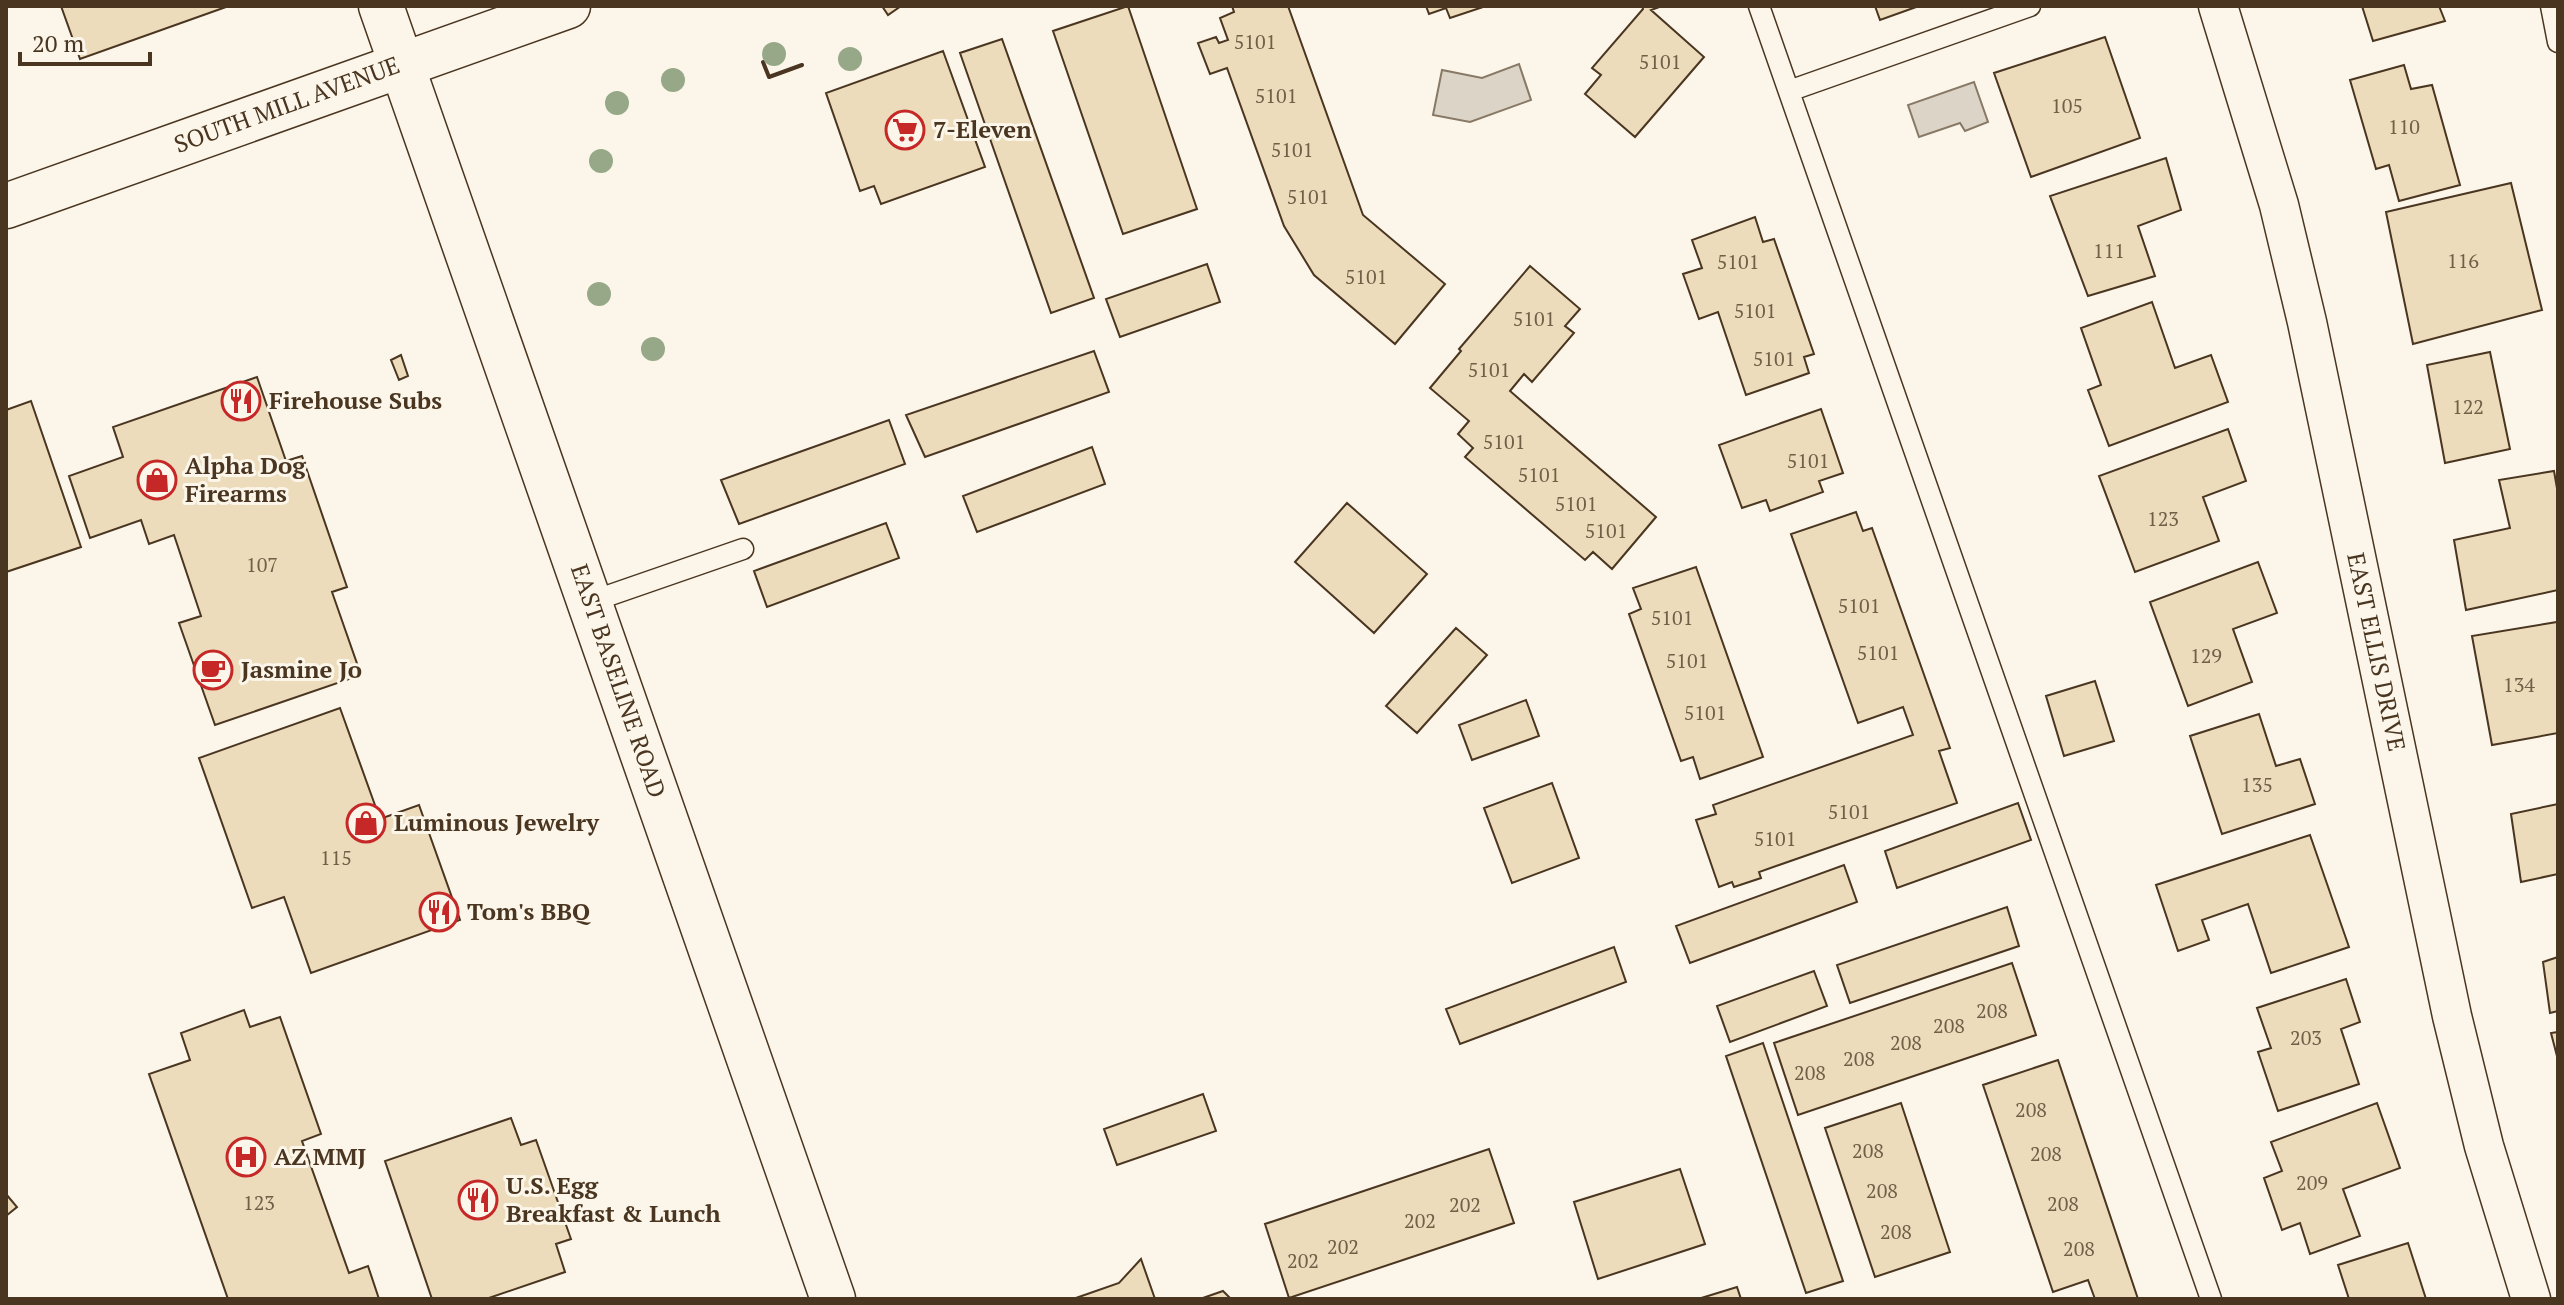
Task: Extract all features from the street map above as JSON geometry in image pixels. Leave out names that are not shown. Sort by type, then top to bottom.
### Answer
[{"type":"main road","name":"EAST BASELINE ROAD","points":[[381,6],[833,1299]]},
{"type":"main road","name":"SOUTH MILL AVENUE","points":[[6,206],[568,6]]},
{"type":"street","name":"EAST ELLIS DRIVE","points":[[2218,6],[2283,220],[2452,1016],[2484,1146],[2531,1299]]},
{"type":"lane","points":[[1759,6],[2211,1299]]},
{"type":"lane","points":[[1789,91],[2030,6]]},
{"type":"lane","points":[[2551,6],[2558,42]]},
{"type":"lane","points":[[590,602],[743,549]]},
{"type":"shaded area","points":[[1519,64],[1531,100],[1470,122],[1433,115],[1442,70],[1482,78]]},
{"type":"shaded area","points":[[1974,82],[1988,122],[1965,131],[1960,123],[1919,137],[1908,105]]},
{"type":"building","points":[[61,6],[226,6],[226,7],[80,59]]},
{"type":"building","points":[[882,6],[901,6],[888,15]]},
{"type":"building","points":[[1128,6],[1197,209],[1123,234],[1053,31]]},
{"type":"building","points":[[1232,6],[1288,6],[1363,215],[1445,284],[1395,344],[1314,275],[1284,226],[1227,68],[1210,74],[1198,43],[1216,37],[1219,43],[1228,40],[1220,18],[1234,12]]},
{"type":"building","points":[[1426,6],[1486,6],[1450,18],[1446,8],[1429,14]]},
{"type":"building","points":[[1642,6],[1662,6],[1651,10],[1704,57],[1635,137],[1585,94],[1601,75],[1592,68],[1643,9]]},
{"type":"building","points":[[1875,6],[1919,6],[1880,20]]},
{"type":"building","points":[[2362,6],[2439,6],[2445,21],[2373,41]]},
{"type":"building","points":[[2105,37],[2140,138],[2031,177],[1994,73]]},
{"type":"building","points":[[1002,39],[1094,298],[1051,313],[960,53]]},
{"type":"building","name":"7-Eleven","points":[[943,51],[985,167],[881,204],[874,186],[860,191],[826,93]]},
{"type":"building","points":[[2404,65],[2411,89],[2432,85],[2460,185],[2399,201],[2389,165],[2376,169],[2350,80]]},
{"type":"building","points":[[2166,158],[2181,210],[2138,226],[2155,276],[2088,296],[2050,196]]},
{"type":"building","points":[[2511,183],[2542,310],[2413,344],[2386,212]]},
{"type":"building","points":[[1755,217],[1763,242],[1774,239],[1814,354],[1804,357],[1809,373],[1746,395],[1718,312],[1699,319],[1683,274],[1702,268],[1692,240]]},
{"type":"building","points":[[1207,264],[1220,302],[1120,337],[1106,299]]},
{"type":"building","points":[[1530,266],[1580,309],[1565,326],[1574,333],[1532,382],[1524,374],[1510,391],[1656,517],[1612,569],[1593,552],[1585,560],[1465,457],[1473,448],[1458,434],[1469,421],[1430,388]]},
{"type":"building","points":[[2152,302],[2175,368],[2211,355],[2228,402],[2109,446],[2088,390],[2101,385],[2081,328]]},
{"type":"building","points":[[1094,351],[1109,392],[925,457],[906,415]]},
{"type":"building","points":[[2490,352],[2510,449],[2445,463],[2427,365]]},
{"type":"building","points":[[401,355],[408,376],[399,380],[391,360]]},
{"type":"building","points":[[257,377],[286,461],[302,456],[347,587],[332,592],[361,675],[215,725],[179,623],[201,616],[174,535],[149,544],[141,520],[90,538],[69,476],[123,457],[113,427]]},
{"type":"building","points":[[31,401],[81,547],[6,572],[6,410]]},
{"type":"building","points":[[1821,409],[1843,473],[1819,481],[1823,492],[1770,511],[1766,500],[1742,508],[1719,445]]},
{"type":"building","points":[[889,420],[905,464],[739,524],[721,480]]},
{"type":"building","points":[[2228,429],[2246,481],[2203,497],[2219,541],[2135,572],[2099,476]]},
{"type":"building","points":[[1092,447],[1105,484],[977,532],[963,496]]},
{"type":"building","points":[[2554,471],[2558,494],[2558,590],[2466,610],[2454,540],[2510,528],[2499,480]]},
{"type":"building","points":[[1347,503],[1427,574],[1374,633],[1295,562]]},
{"type":"building","points":[[1856,512],[1863,531],[1872,528],[1950,748],[1939,751],[1957,803],[1759,872],[1761,878],[1734,887],[1732,882],[1719,887],[1696,820],[1716,814],[1713,805],[1913,735],[1903,707],[1858,723],[1791,534]]},
{"type":"building","points":[[886,523],[899,558],[767,607],[754,571]]},
{"type":"building","points":[[2258,562],[2277,613],[2233,629],[2252,682],[2188,706],[2150,602]]},
{"type":"building","points":[[1696,567],[1763,757],[1700,779],[1693,757],[1681,761],[1629,614],[1641,609],[1633,588]]},
{"type":"building","points":[[2557,622],[2558,733],[2492,745],[2472,636]]},
{"type":"building","points":[[1456,628],[1487,655],[1417,733],[1386,706]]},
{"type":"building","points":[[2095,681],[2114,741],[2064,756],[2046,696]]},
{"type":"building","points":[[1526,700],[1539,736],[1472,760],[1459,725]]},
{"type":"building","points":[[340,708],[380,819],[419,805],[460,920],[311,973],[284,897],[252,908],[199,758]]},
{"type":"building","points":[[2259,714],[2276,766],[2300,759],[2315,804],[2222,834],[2190,736]]},
{"type":"building","points":[[1552,783],[1579,858],[1512,883],[1484,808]]},
{"type":"building","points":[[2018,803],[2031,840],[1897,888],[1885,851]]},
{"type":"building","points":[[2558,804],[2558,874],[2521,882],[2511,814]]},
{"type":"building","points":[[2310,835],[2349,947],[2271,973],[2248,904],[2202,920],[2209,940],[2178,951],[2156,885]]},
{"type":"building","points":[[1844,865],[1857,902],[1690,963],[1676,926]]},
{"type":"building","points":[[2007,907],[2019,946],[1850,1003],[1837,965]]},
{"type":"building","points":[[1614,947],[1626,982],[1460,1044],[1446,1009]]},
{"type":"building","points":[[2558,957],[2558,1011],[2550,1013],[2543,962]]},
{"type":"building","points":[[2012,963],[2036,1035],[1798,1115],[1774,1043]]},
{"type":"building","points":[[1814,971],[1827,1006],[1730,1042],[1717,1006]]},
{"type":"building","points":[[2346,979],[2360,1022],[2341,1029],[2359,1084],[2278,1111],[2258,1052],[2271,1048],[2257,1008]]},
{"type":"building","points":[[244,1010],[250,1027],[280,1017],[321,1134],[302,1141],[349,1273],[368,1266],[379,1299],[228,1299],[149,1074],[190,1060],[181,1033]]},
{"type":"building","points":[[2558,1032],[2558,1060],[2551,1033]]},
{"type":"building","points":[[1763,1043],[1843,1281],[1806,1293],[1726,1056]]},
{"type":"building","points":[[2058,1060],[2138,1299],[2095,1299],[2088,1280],[2053,1292],[1983,1085]]},
{"type":"building","points":[[1203,1094],[1216,1131],[1117,1165],[1104,1129]]},
{"type":"building","points":[[1901,1103],[1950,1252],[1875,1277],[1825,1128]]},
{"type":"building","points":[[2377,1103],[2400,1168],[2343,1189],[2360,1236],[2310,1254],[2300,1223],[2282,1230],[2264,1178],[2282,1171],[2271,1142]]},
{"type":"building","name":"U.S. Egg Breakfast & Lunch","points":[[511,1118],[521,1145],[536,1140],[571,1239],[556,1244],[565,1272],[486,1299],[432,1299],[385,1161]]},
{"type":"building","points":[[1489,1149],[1514,1223],[1289,1298],[1265,1224]]},
{"type":"building","points":[[1680,1169],[1705,1244],[1598,1279],[1574,1202]]},
{"type":"building","points":[[6,1194],[17,1207],[6,1216]]},
{"type":"building","points":[[2408,1243],[2426,1299],[2349,1299],[2338,1265]]},
{"type":"building","points":[[1141,1259],[1155,1299],[1073,1299],[1119,1283]]},
{"type":"building","points":[[1737,1287],[1741,1299],[1698,1299]]},
{"type":"building","points":[[1223,1291],[1231,1299],[1200,1299]]},
{"type":"wall","points":[[763,62],[769,77],[802,65]]},
{"type":"place","name":"7-Eleven","points":[[905,130]]},
{"type":"place","name":"Firehouse Subs","points":[[241,401]]},
{"type":"place","name":"Alpha Dog Firearms","points":[[157,480]]},
{"type":"place","name":"Jasmine Jo","points":[[213,670]]},
{"type":"place","name":"Luminous Jewelry","points":[[366,823]]},
{"type":"place","name":"Tom's BBQ","points":[[439,912]]},
{"type":"place","name":"AZ MMJ","points":[[246,1157]]},
{"type":"place","name":"U.S. Egg Breakfast & Lunch","points":[[478,1200]]}]
